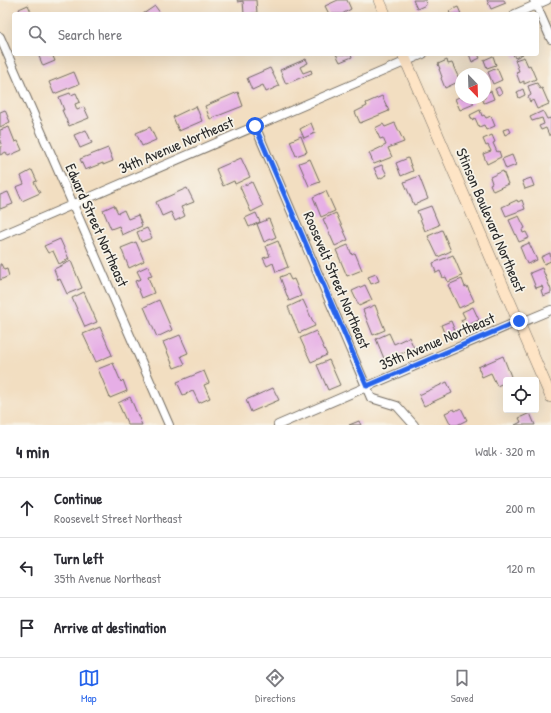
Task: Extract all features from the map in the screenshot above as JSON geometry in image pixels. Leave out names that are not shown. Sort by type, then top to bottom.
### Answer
[{"type":"street","points":[[379,0],[384,12]]},
{"type":"street","points":[[518,12],[535,2],[547,0]]},
{"type":"street","points":[[535,2],[551,39]]},
{"type":"street","name":"Edward Street Northeast","points":[[0,37],[169,425]]},
{"type":"street","name":"34th Avenue Northeast","points":[[0,236],[255,126],[405,58]]},
{"type":"street","name":"Stinson Boulevard Northeast","points":[[405,58],[551,397]]},
{"type":"street","name":"Roosevelt Street Northeast","points":[[255,126],[371,398],[397,406],[414,425]]},
{"type":"street","name":"35th Avenue Northeast","points":[[278,425],[367,386],[551,310]]},
{"type":"building","points":[[237,0],[256,0],[257,12],[244,12],[243,1],[238,2]]},
{"type":"building","points":[[338,0],[347,0],[351,9],[346,12],[328,12],[325,6]]},
{"type":"building","points":[[413,0],[425,0],[426,5],[417,9]]},
{"type":"building","points":[[487,0],[504,0],[506,3],[491,9]]},
{"type":"building","points":[[28,5],[31,12],[20,12],[19,9]]},
{"type":"building","points":[[155,6],[160,12],[146,12]]},
{"type":"building","points":[[458,7],[460,12],[449,12]]},
{"type":"building","points":[[39,56],[53,56],[55,61],[43,66]]},
{"type":"building","points":[[337,56],[352,56],[352,57],[340,62]]},
{"type":"building","points":[[470,56],[479,56],[480,58],[472,62]]},
{"type":"building","points":[[493,56],[496,65],[487,68],[484,60]]},
{"type":"building","points":[[524,57],[528,66],[530,65],[536,79],[524,84],[524,81],[520,83],[516,72],[519,71],[515,60]]},
{"type":"building","points":[[306,59],[308,63],[300,67],[303,73],[311,70],[312,73],[286,84],[280,70]]},
{"type":"building","points":[[447,60],[448,64],[452,63],[455,70],[455,83],[445,88],[438,64]]},
{"type":"building","points":[[270,68],[279,86],[266,92],[263,85],[252,90],[247,78]]},
{"type":"building","points":[[497,68],[502,80],[493,84],[491,79],[491,71]]},
{"type":"building","points":[[74,72],[79,84],[54,94],[49,82]]},
{"type":"building","points":[[537,83],[540,89],[542,88],[549,104],[537,109],[533,100],[530,102],[528,97],[531,95],[528,86]]},
{"type":"building","points":[[499,87],[502,93],[498,95],[495,89]]},
{"type":"building","points":[[523,89],[525,95],[519,98],[517,92]]},
{"type":"building","points":[[491,91],[494,99],[491,100]]},
{"type":"building","points":[[238,92],[243,106],[210,119],[205,106]]},
{"type":"building","points":[[70,93],[71,95],[76,93],[80,102],[75,104],[77,110],[84,107],[89,118],[69,126],[62,110],[64,110],[59,97]]},
{"type":"building","points":[[382,96],[389,111],[360,123],[355,112],[367,106],[366,103]]},
{"type":"building","points":[[457,104],[474,104],[460,110]]},
{"type":"building","points":[[196,106],[202,121],[179,131],[173,117]]},
{"type":"building","points":[[5,110],[10,122],[0,127],[0,112]]},
{"type":"building","points":[[480,110],[482,116],[484,115],[486,118],[491,116],[495,126],[486,130],[484,125],[479,127],[475,118],[472,120],[470,115]]},
{"type":"building","points":[[543,111],[547,119],[551,118],[551,135],[549,135],[546,128],[541,130],[539,126],[544,124],[542,118],[532,121],[530,117]]},
{"type":"building","points":[[311,123],[315,133],[304,138],[300,129]]},
{"type":"building","points":[[395,123],[404,142],[388,148],[392,157],[374,164],[369,153],[386,145],[383,138],[380,139],[375,128],[383,124],[385,127]]},
{"type":"building","points":[[9,127],[15,142],[18,141],[22,150],[8,156],[6,152],[0,155],[0,148],[2,147],[0,141],[0,130]]},
{"type":"building","points":[[150,127],[156,140],[142,146],[136,133]]},
{"type":"building","points":[[509,128],[511,132],[505,135],[503,130]]},
{"type":"building","points":[[86,130],[92,143],[80,148],[74,135]]},
{"type":"building","points":[[492,135],[495,142],[493,143],[497,152],[499,151],[501,157],[487,164],[483,154],[491,151],[488,145],[486,146],[483,139]]},
{"type":"building","points":[[301,136],[307,152],[296,156],[290,141]]},
{"type":"building","points":[[108,148],[113,161],[85,170],[80,159]]},
{"type":"building","points":[[512,155],[516,165],[506,169],[502,159]]},
{"type":"building","points":[[241,158],[250,177],[235,184],[234,181],[223,186],[216,169]]},
{"type":"building","points":[[408,158],[413,171],[401,176],[396,163]]},
{"type":"building","points":[[310,159],[320,182],[309,186],[299,163]]},
{"type":"building","points":[[382,165],[387,175],[379,179],[374,168]]},
{"type":"building","points":[[32,170],[37,181],[34,182],[40,193],[22,201],[16,187],[24,184],[21,176]]},
{"type":"building","points":[[503,171],[508,184],[493,191],[490,184],[492,183],[490,177]]},
{"type":"building","points":[[419,176],[428,199],[414,205],[404,182]]},
{"type":"building","points":[[531,178],[534,186],[525,189],[522,181]]},
{"type":"building","points":[[252,182],[263,206],[251,212],[240,187]]},
{"type":"building","points":[[187,188],[194,202],[181,207],[185,216],[175,221],[171,212],[162,216],[156,202]]},
{"type":"building","points":[[326,191],[335,211],[321,217],[313,197]]},
{"type":"building","points":[[8,192],[13,204],[0,209],[0,195]]},
{"type":"building","points":[[517,200],[518,202],[522,200],[525,209],[506,216],[502,207]]},
{"type":"building","points":[[114,205],[118,213],[124,210],[128,219],[138,215],[142,226],[122,235],[119,226],[111,229],[103,210]]},
{"type":"building","points":[[431,206],[439,225],[425,231],[417,211]]},
{"type":"building","points":[[256,213],[260,222],[249,227],[245,218]]},
{"type":"building","points":[[336,213],[348,240],[335,246],[323,219]]},
{"type":"building","points":[[519,216],[525,228],[522,230],[523,233],[526,232],[529,238],[519,242],[509,220]]},
{"type":"building","points":[[269,219],[276,237],[264,242],[257,224]]},
{"type":"building","points":[[147,228],[152,238],[141,242],[137,232]]},
{"type":"building","points":[[442,230],[451,251],[438,257],[428,236]]},
{"type":"building","points":[[60,239],[69,259],[59,264],[53,251],[48,253],[44,246]]},
{"type":"building","points":[[278,241],[288,267],[276,272],[273,263],[267,266],[263,258],[270,256],[266,246]]},
{"type":"building","points":[[136,242],[144,261],[129,268],[121,248]]},
{"type":"building","points":[[529,243],[537,260],[527,264],[520,247]]},
{"type":"building","points":[[348,245],[352,255],[355,253],[362,270],[347,276],[336,250]]},
{"type":"building","points":[[550,253],[551,261],[544,264],[541,257]]},
{"type":"building","points":[[453,255],[462,276],[448,282],[446,277],[443,278],[440,271],[436,273],[433,263]]},
{"type":"building","points":[[71,261],[82,288],[67,294],[60,279],[58,280],[54,269]]},
{"type":"building","points":[[0,264],[4,270],[7,269],[9,276],[0,280]]},
{"type":"building","points":[[148,266],[152,276],[148,277],[154,293],[142,298],[135,281],[141,279],[137,271]]},
{"type":"building","points":[[542,268],[551,290],[551,293],[543,296],[541,290],[543,289],[542,286],[536,288],[530,273]]},
{"type":"building","points":[[288,274],[291,280],[294,279],[301,296],[289,301],[280,277]]},
{"type":"building","points":[[376,274],[379,281],[371,284],[368,277]]},
{"type":"building","points":[[462,279],[474,301],[459,308],[448,285]]},
{"type":"building","points":[[365,285],[372,300],[359,306],[352,291]]},
{"type":"building","points":[[84,292],[97,322],[85,327],[72,298]]},
{"type":"building","points":[[159,300],[172,330],[157,337],[144,307]]},
{"type":"building","points":[[303,300],[315,326],[299,333],[288,307]]},
{"type":"building","points":[[375,305],[385,330],[373,335],[363,310]]},
{"type":"building","points":[[473,307],[479,320],[464,327],[461,320],[465,318],[462,312]]},
{"type":"building","points":[[451,321],[455,331],[445,335],[441,325]]},
{"type":"building","points":[[100,327],[112,355],[96,362],[83,334]]},
{"type":"building","points":[[316,331],[327,355],[311,362],[300,338]]},
{"type":"building","points":[[389,333],[394,344],[409,337],[414,348],[385,361],[376,339]]},
{"type":"building","points":[[180,335],[188,353],[181,356],[185,364],[174,368],[163,342]]},
{"type":"building","points":[[503,356],[511,377],[503,377],[503,383],[497,386],[491,373],[482,377],[478,367]]},
{"type":"building","points":[[329,360],[340,385],[328,390],[317,365]]},
{"type":"building","points":[[113,363],[121,382],[123,380],[127,391],[110,398],[98,369]]},
{"type":"building","points":[[204,371],[209,383],[204,385],[210,398],[199,403],[193,391],[183,395],[177,382]]},
{"type":"building","points":[[447,382],[452,393],[424,406],[419,395]]},
{"type":"building","points":[[273,388],[279,400],[251,412],[246,400]]},
{"type":"building","points":[[130,397],[142,425],[128,425],[118,403]]},
{"type":"building","points":[[461,408],[467,420],[457,425],[451,425],[445,413]]},
{"type":"building","points":[[530,413],[535,425],[515,425],[521,422],[519,418]]},
{"type":"building","points":[[359,421],[361,425],[349,425]]},
{"type":"route","points":[[255,126],[367,386],[519,321]]}]
